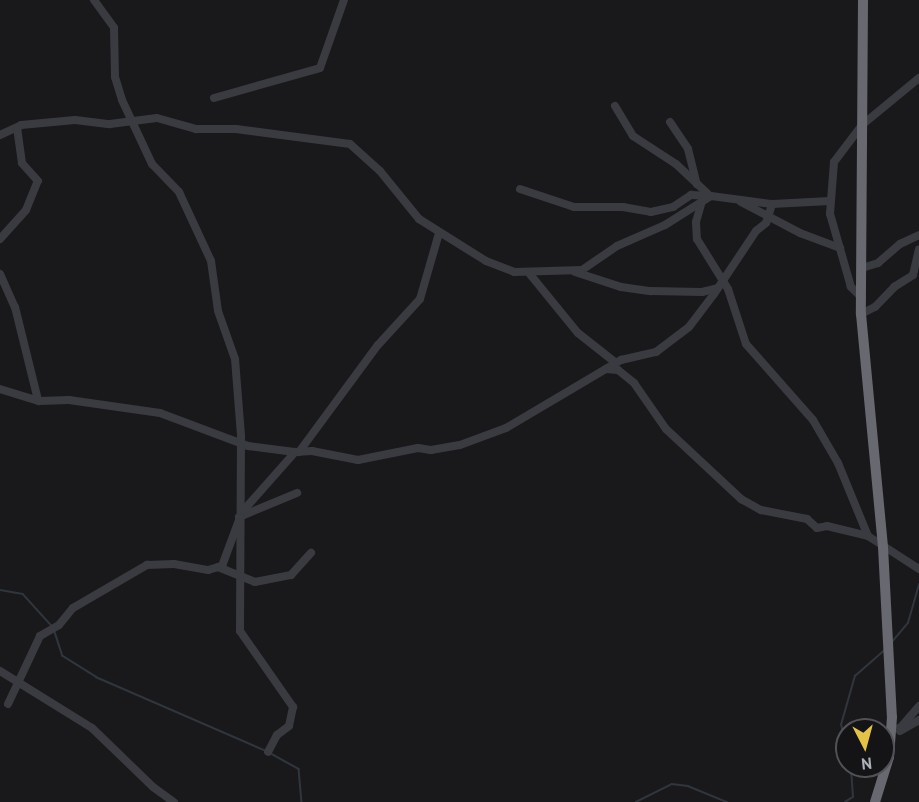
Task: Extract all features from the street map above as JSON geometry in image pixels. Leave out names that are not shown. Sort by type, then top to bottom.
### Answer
[{"type":"highway","points":[[863,0],[861,314],[883,547],[890,718]]},
{"type":"highway","points":[[875,802],[881,778]]},
{"type":"street","points":[[94,0],[111,19],[117,86],[132,120],[152,164],[179,192],[211,261],[218,311],[237,367],[241,443],[240,631],[244,642],[273,674],[293,707],[289,726],[277,735],[268,752]]},
{"type":"street","points":[[214,98],[320,68],[338,8],[344,0]]},
{"type":"street","points":[[862,298],[851,287],[830,201],[834,162],[862,125],[919,78]]},
{"type":"street","points":[[615,106],[633,136],[676,164],[711,196]]},
{"type":"street","points":[[0,135],[17,128],[75,120],[91,124],[158,118],[196,129],[236,129],[350,144],[380,171],[419,219],[486,261],[514,272],[575,272],[602,282],[651,291],[702,292],[722,284]]},
{"type":"street","points":[[670,122],[688,149],[697,184]]},
{"type":"street","points":[[0,239],[26,210],[38,181],[22,163],[17,128]]},
{"type":"street","points":[[520,189],[574,207],[623,207],[651,212],[673,207],[691,195],[772,204],[830,201]]},
{"type":"street","points":[[575,272],[616,246],[665,225],[711,196]]},
{"type":"street","points":[[702,201],[696,222],[697,239],[722,284],[746,344],[813,420],[838,463],[868,536]]},
{"type":"street","points":[[738,201],[840,248]]},
{"type":"street","points":[[0,389],[38,400],[69,400],[160,413],[241,443],[297,452],[358,459],[417,448],[431,450],[460,446],[506,428],[616,363],[656,352],[689,327],[722,284],[769,215],[772,204]]},
{"type":"street","points":[[8,704],[40,636],[59,625],[73,608],[132,573],[160,564],[208,570],[222,566],[239,517],[297,452],[378,345],[420,299],[439,233]]},
{"type":"street","points":[[862,268],[878,263],[900,244],[919,235]]},
{"type":"street","points":[[861,314],[875,307],[894,287],[913,275],[919,250]]},
{"type":"street","points":[[529,273],[578,333],[616,363]]},
{"type":"street","points":[[0,274],[15,307],[38,400]]},
{"type":"street","points":[[605,369],[618,370],[634,383],[666,429],[741,499],[761,510],[807,519],[817,528],[827,526],[868,536],[919,569]]},
{"type":"street","points":[[239,517],[297,493]]},
{"type":"street","points":[[218,567],[255,582],[291,574],[311,553]]},
{"type":"street","points":[[0,671],[92,728],[153,787],[174,802]]},
{"type":"street","points":[[895,731],[919,706]]},
{"type":"street","points":[[895,731],[919,720]]},
{"type":"waterway","points":[[892,642],[908,623],[919,585]]},
{"type":"waterway","points":[[0,590],[23,594],[51,625]]},
{"type":"waterway","points":[[55,632],[63,656],[96,677],[266,751]]},
{"type":"waterway","points":[[843,718],[855,676],[885,650]]},
{"type":"waterway","points":[[270,753],[299,769],[302,802]]},
{"type":"waterway","points":[[845,802],[853,797],[852,778]]},
{"type":"waterway","points":[[636,802],[672,784],[688,786],[727,802]]}]
